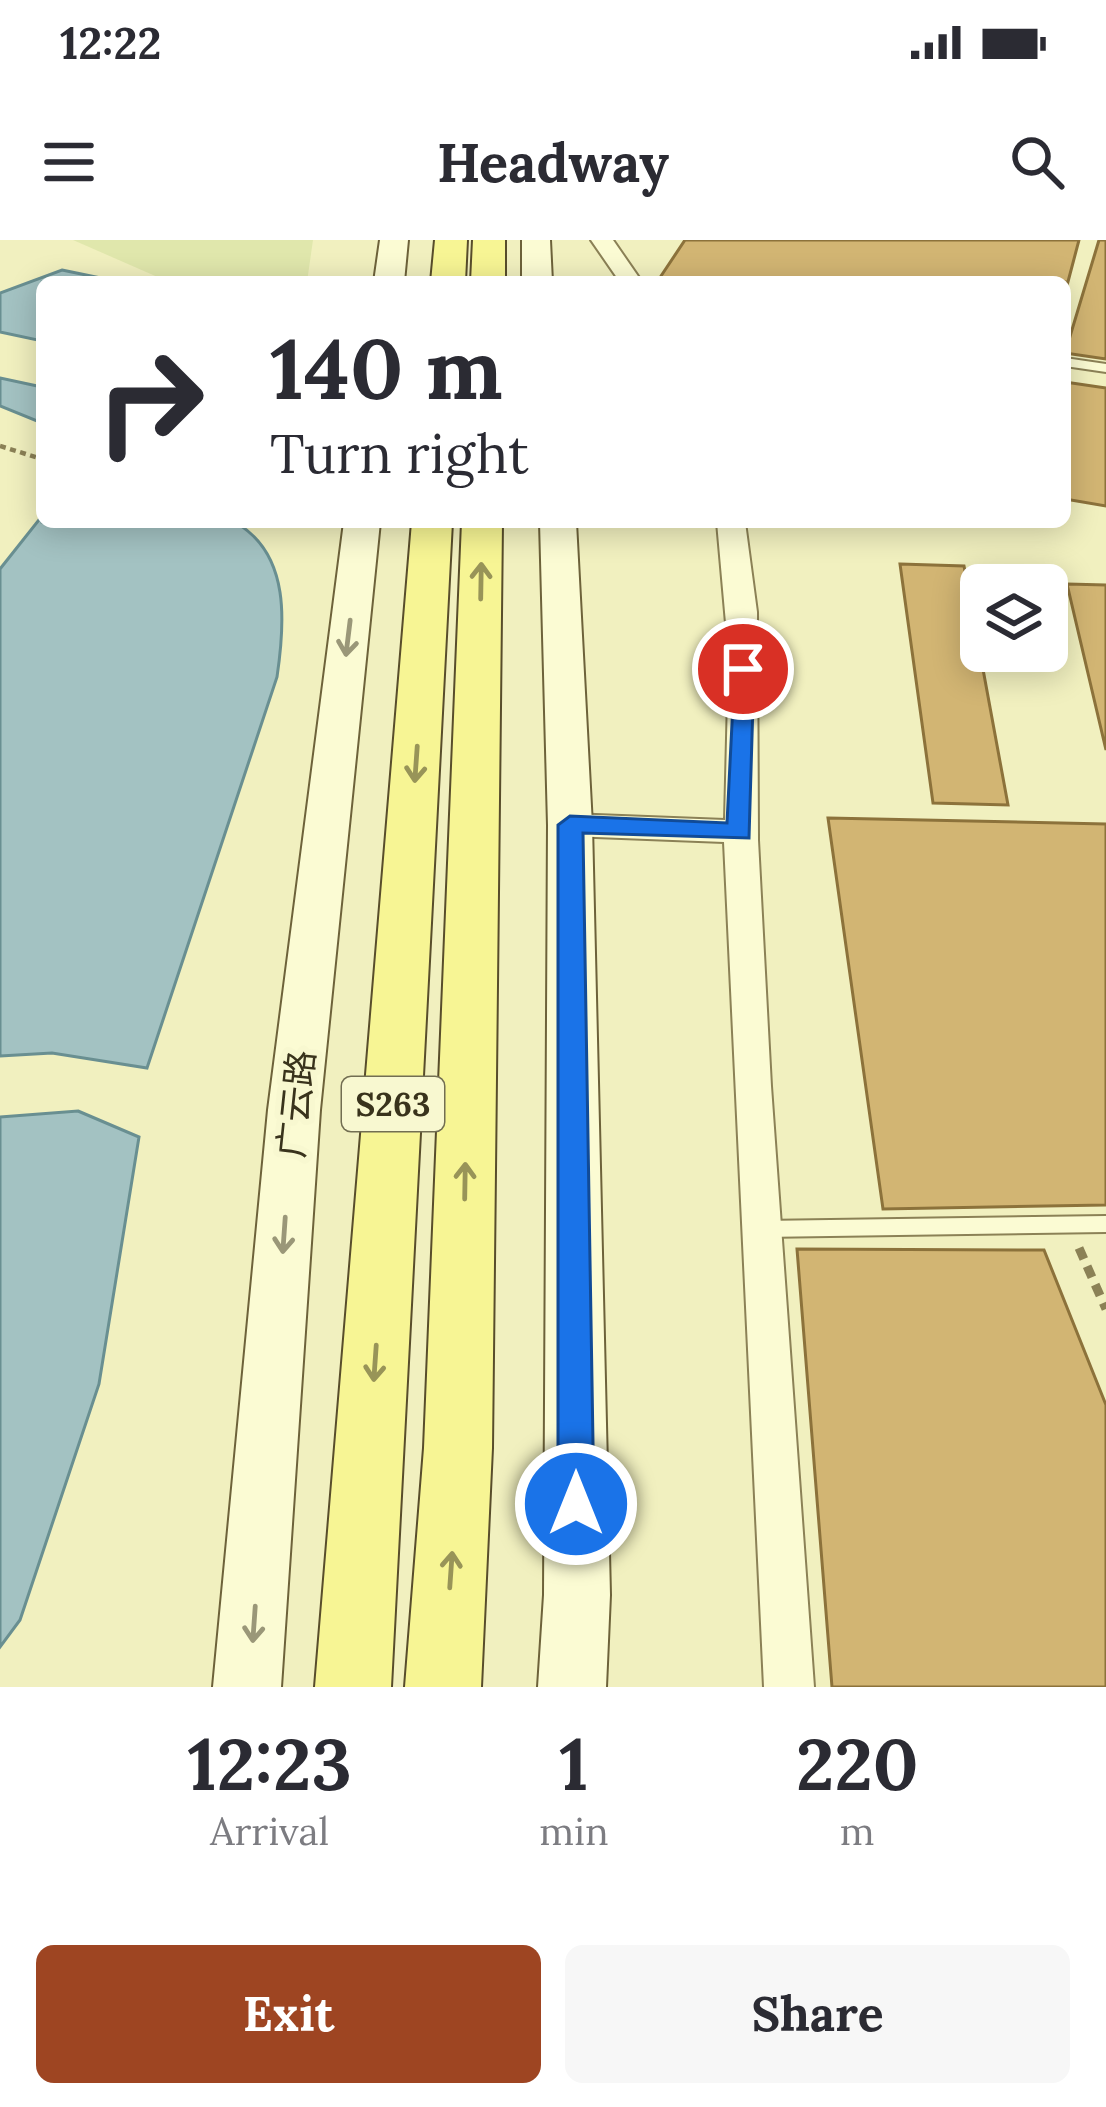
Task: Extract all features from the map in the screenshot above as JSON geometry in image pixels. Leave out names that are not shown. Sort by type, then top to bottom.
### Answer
[{"type":"main road","points":[[390,276],[394,240]]},
{"type":"main road","points":[[448,276],[451,240]]},
{"type":"main road","points":[[488,276],[489,240]]},
{"type":"main road","points":[[536,240],[538,276]]},
{"type":"main road","name":"广云路","points":[[248,1687],[294,1110],[361,528]]},
{"type":"main road","name":"S263","points":[[353,1687],[432,528]]},
{"type":"main road","name":"S263","points":[[443,1687],[458,1448],[482,528]]},
{"type":"main road","points":[[558,528],[570,825],[577,1595],[572,1687]]},
{"type":"street","points":[[602,240],[627,276]]},
{"type":"street","points":[[732,528],[745,588],[740,832],[757,1229],[789,1687]]},
{"type":"street","points":[[570,825],[740,832]]},
{"type":"lane","points":[[1071,363],[1106,368]]},
{"type":"lane","points":[[757,1229],[1106,1224]]},
{"type":"path","points":[[0,446],[36,457]]},
{"type":"path","points":[[1069,1225],[1106,1309]]},
{"type":"green space","points":[[73,240],[313,240],[308,276],[155,276]]},
{"type":"water","points":[[62,270],[91,276],[46,276]]},
{"type":"water","points":[[36,280],[36,340],[0,332],[0,293]]},
{"type":"water","points":[[0,378],[36,386],[36,421],[0,406]]},
{"type":"water","points":[[36,524],[36,528],[243,528],[267,554],[275,572],[282,613],[277,677],[147,1068],[52,1053],[0,1056],[0,569]]},
{"type":"water","points":[[78,1111],[139,1137],[99,1384],[20,1620],[0,1647],[0,1117]]},
{"type":"building","points":[[685,240],[1079,240],[1069,276],[661,276]]},
{"type":"building","points":[[1099,240],[1106,240],[1106,359],[1071,354],[1071,333]]},
{"type":"building","points":[[1071,383],[1106,388],[1106,506],[1071,500]]},
{"type":"building","points":[[900,564],[960,566],[960,672],[984,672],[1008,805],[933,803]]},
{"type":"building","points":[[1068,584],[1106,585],[1106,750],[1068,588]]},
{"type":"building","points":[[828,818],[1106,824],[1106,1205],[883,1209]]},
{"type":"building","points":[[797,1249],[1044,1250],[1106,1405],[1106,1687],[832,1687]]},
{"type":"route","points":[[576,1504],[570,825],[740,832],[743,669]]}]
